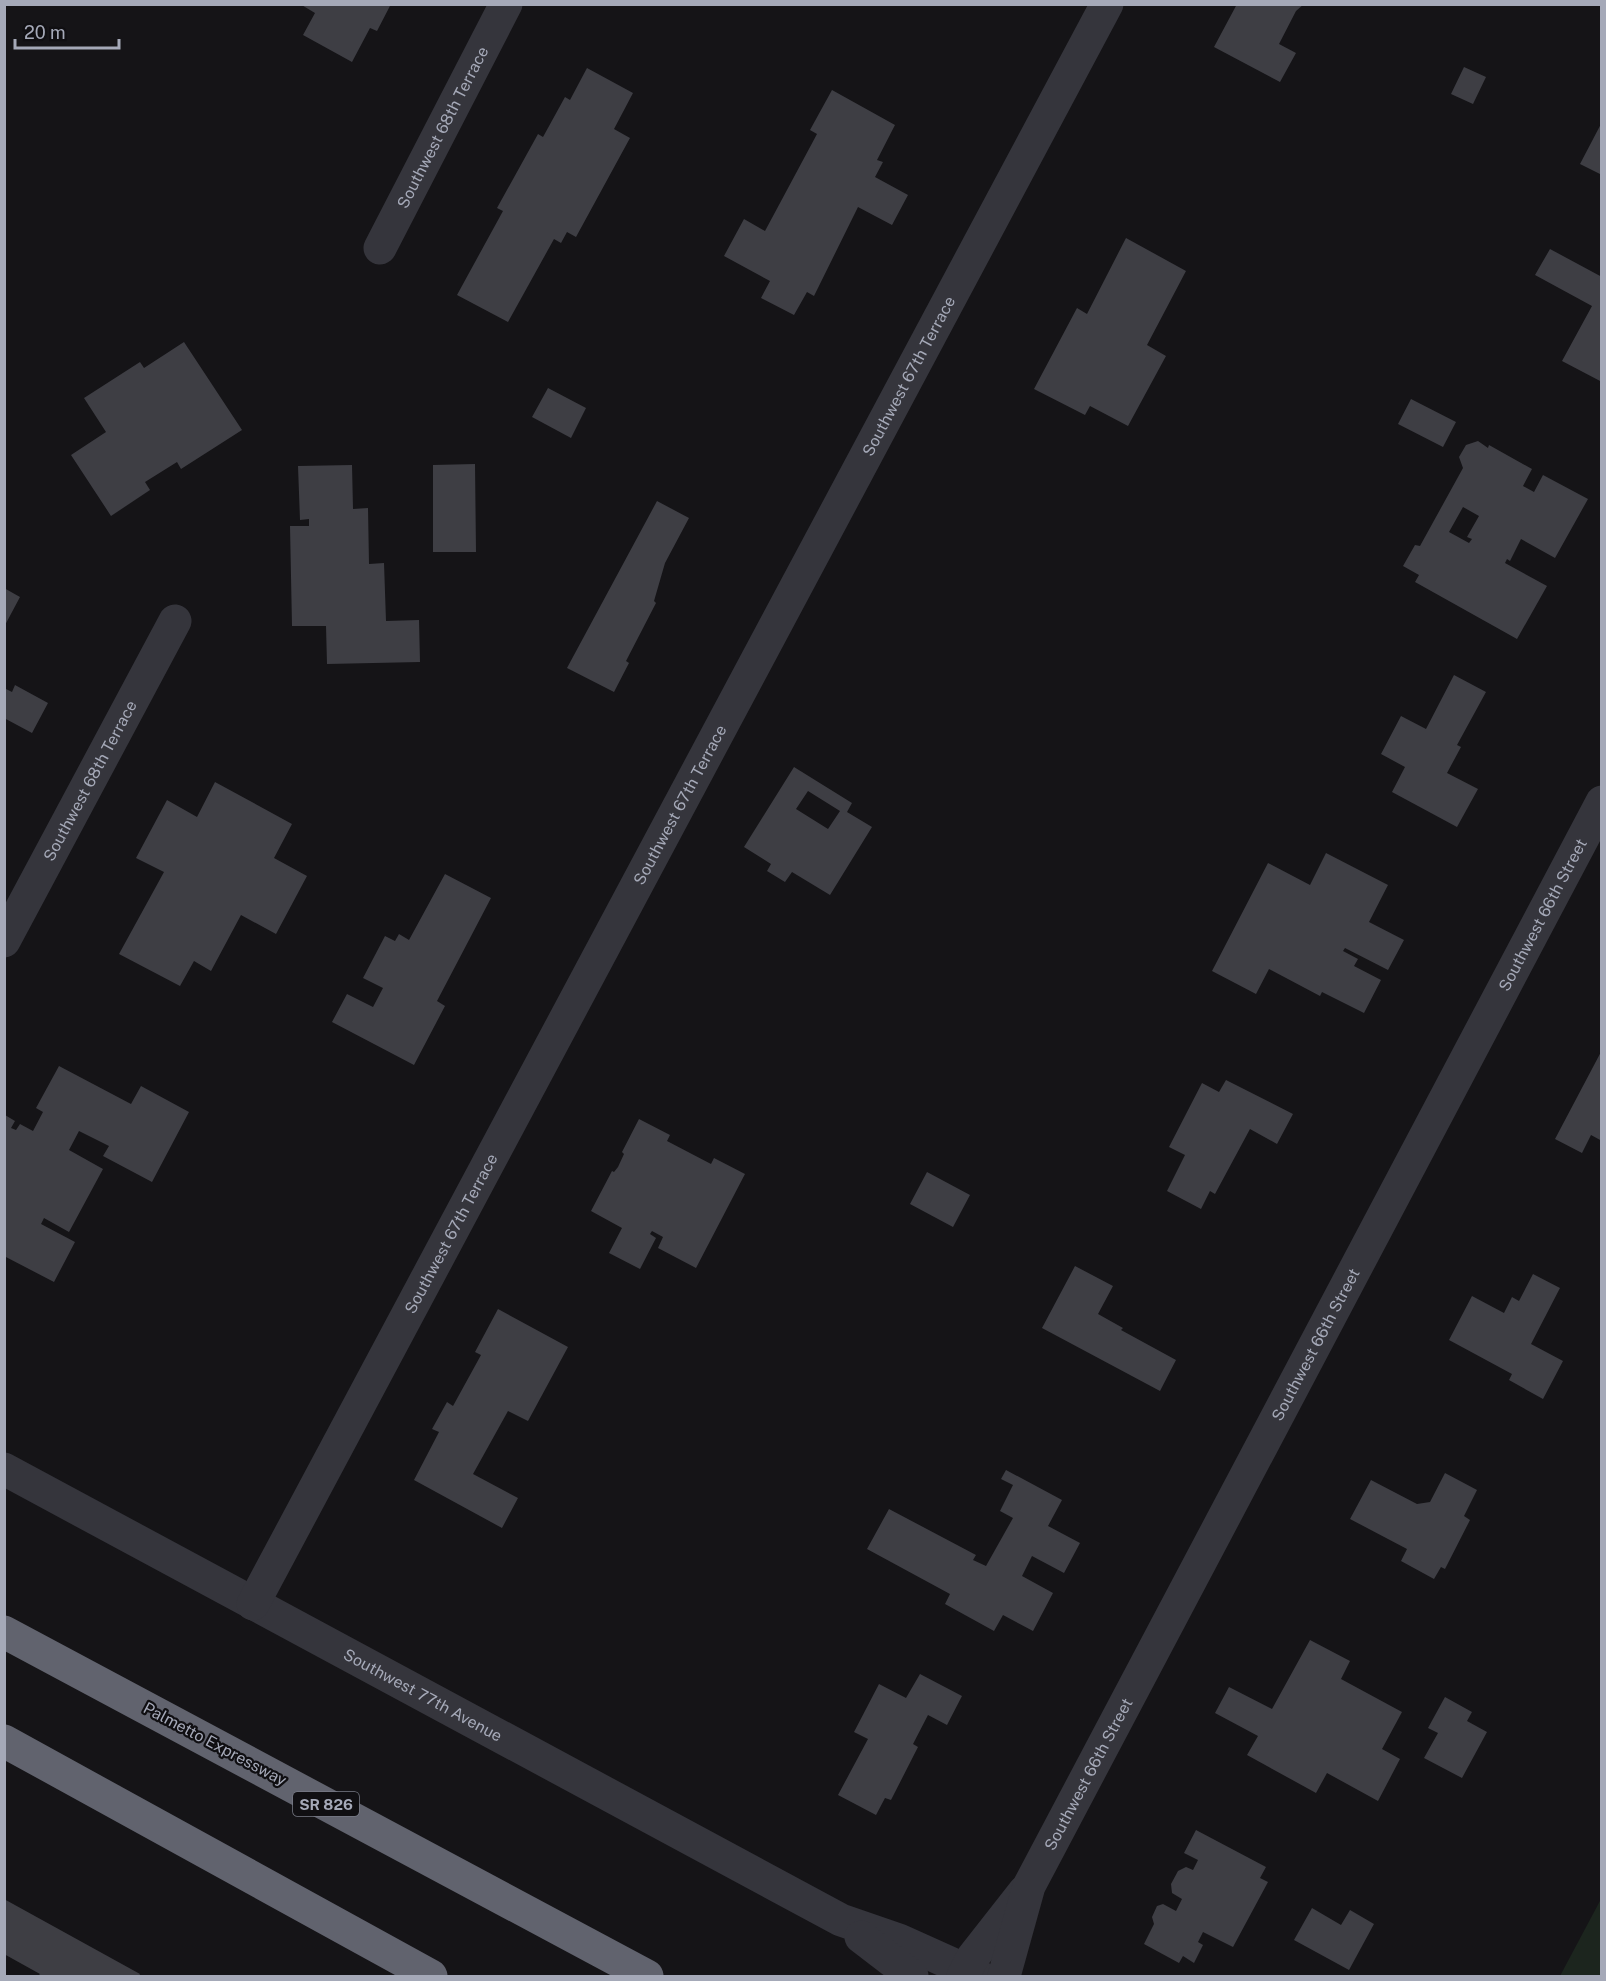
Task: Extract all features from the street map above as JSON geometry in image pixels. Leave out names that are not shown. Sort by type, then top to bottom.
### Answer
[{"type":"highway","name":"Palmetto Expressway","points":[[4,1632],[647,1977]]},
{"type":"highway","points":[[4,1742],[431,1977]]},
{"type":"street","name":"Southwest 68th Terrace","points":[[380,248],[506,4]]},
{"type":"street","name":"Southwest 67th Terrace","points":[[254,1604],[1107,4]]},
{"type":"street","name":"Southwest 68th Terrace","points":[[4,941],[175,621]]},
{"type":"street","name":"Southwest 66th Street","points":[[969,1975],[1003,1917],[1029,1886],[1602,802]]},
{"type":"street","name":"Southwest 77th Avenue","points":[[4,1469],[841,1920],[898,1940],[969,1975]]},
{"type":"street","name":"Southwest 66th Street","points":[[1004,1977],[1029,1886]]},
{"type":"street","name":"Southwest 77th Avenue","points":[[841,1920],[912,1977]]},
{"type":"shaded area","points":[[1601,1899],[1601,1976],[1560,1976]]},
{"type":"building","points":[[300,4],[391,4],[377,31],[370,28],[352,62],[303,35],[315,13]]},
{"type":"building","points":[[1237,4],[1304,4],[1296,11],[1279,44],[1296,53],[1280,82],[1214,47]]},
{"type":"building","points":[[1464,67],[1486,77],[1473,104],[1451,94]]},
{"type":"building","points":[[587,68],[633,93],[614,129],[630,138],[576,237],[567,232],[561,243],[554,239],[508,322],[457,295],[503,211],[497,208],[538,134],[543,137],[565,97],[570,100]]},
{"type":"building","points":[[832,90],[895,125],[877,160],[883,162],[875,177],[908,195],[892,225],[858,207],[814,296],[807,292],[794,315],[761,298],[770,281],[724,256],[744,219],[765,231],[817,134],[810,130]]},
{"type":"building","points":[[1602,122],[1602,175],[1580,164]]},
{"type":"building","points":[[1126,238],[1186,271],[1147,345],[1166,356],[1128,426],[1090,406],[1085,415],[1034,389],[1077,308],[1087,314]]},
{"type":"building","points":[[1550,249],[1602,277],[1602,382],[1562,361],[1592,306],[1535,275]]},
{"type":"building","points":[[184,342],[242,430],[181,469],[177,462],[145,482],[150,490],[111,516],[71,455],[106,432],[84,398],[140,362],[144,368]]},
{"type":"building","points":[[548,388],[586,408],[571,438],[532,417]]},
{"type":"building","points":[[1411,399],[1456,422],[1443,447],[1398,424]]},
{"type":"building","points":[[1478,441],[1488,448],[1489,445],[1532,469],[1523,486],[1534,492],[1543,475],[1588,499],[1555,558],[1521,539],[1510,561],[1507,559],[1505,563],[1547,586],[1517,639],[1415,582],[1419,575],[1403,566],[1415,545],[1420,546],[1463,468],[1459,457],[1466,445]],"holes":[[[1463,507],[1479,516],[1467,537],[1472,539],[1469,543],[1449,532]]]},
{"type":"building","points":[[475,464],[476,552],[433,552],[433,465]]},
{"type":"building","points":[[352,465],[353,509],[368,508],[369,564],[384,563],[386,621],[419,620],[420,662],[327,664],[326,626],[292,626],[290,526],[309,526],[309,519],[300,520],[298,466]]},
{"type":"building","points":[[657,501],[689,518],[665,563],[654,601],[656,603],[626,661],[629,663],[614,692],[567,668]]},
{"type":"building","points":[[4,588],[20,597],[4,627]]},
{"type":"building","points":[[1454,675],[1486,692],[1457,745],[1461,747],[1447,773],[1478,789],[1457,827],[1392,792],[1405,767],[1381,754],[1401,716],[1426,729]]},
{"type":"building","points":[[15,685],[48,703],[32,733],[4,718],[4,688],[12,692]]},
{"type":"building","points":[[794,767],[852,803],[847,812],[872,827],[830,895],[792,872],[785,882],[767,871],[771,864],[744,847]],"holes":[[[808,791],[840,811],[828,829],[796,809]]]},
{"type":"building","points":[[215,782],[292,824],[274,858],[307,876],[276,934],[241,915],[211,971],[194,961],[180,986],[119,954],[164,872],[136,858],[167,800],[197,817]]},
{"type":"building","points":[[1326,853],[1388,885],[1369,922],[1404,940],[1388,970],[1345,948],[1343,951],[1358,959],[1354,966],[1381,980],[1364,1013],[1322,992],[1320,996],[1269,969],[1256,994],[1212,971],[1268,863],[1310,885]]},
{"type":"building","points":[[445,874],[491,898],[437,1001],[445,1006],[414,1065],[332,1022],[347,994],[373,1007],[383,988],[363,978],[385,936],[395,941],[399,934],[409,940]]},
{"type":"building","points":[[1602,1050],[1602,1141],[1591,1135],[1582,1153],[1555,1139]]},
{"type":"building","points":[[59,1066],[131,1104],[141,1086],[189,1112],[152,1182],[103,1156],[109,1146],[79,1131],[69,1150],[103,1169],[69,1232],[44,1218],[41,1224],[75,1242],[54,1282],[4,1256],[5,1115],[15,1121],[11,1128],[16,1130],[20,1124],[33,1131],[43,1112],[36,1108]]},
{"type":"building","points":[[1226,1080],[1293,1114],[1277,1144],[1250,1129],[1215,1194],[1210,1191],[1201,1209],[1167,1191],[1185,1155],[1169,1147],[1202,1083],[1219,1092]]},
{"type":"building","points":[[639,1119],[670,1135],[667,1141],[711,1164],[714,1158],[745,1174],[696,1268],[658,1248],[663,1237],[652,1231],[650,1234],[656,1238],[640,1269],[609,1253],[622,1228],[591,1211],[612,1171],[614,1172],[618,1167],[624,1154],[622,1152]]},
{"type":"building","points":[[927,1172],[970,1195],[953,1227],[910,1204]]},
{"type":"building","points":[[1075,1266],[1113,1286],[1098,1314],[1123,1328],[1121,1330],[1176,1360],[1160,1391],[1042,1328]]},
{"type":"building","points":[[1533,1274],[1560,1288],[1531,1344],[1563,1361],[1543,1399],[1509,1380],[1512,1374],[1449,1340],[1472,1296],[1504,1313],[1512,1297],[1519,1301]]},
{"type":"building","points":[[498,1309],[568,1347],[528,1421],[508,1411],[473,1474],[518,1498],[502,1528],[414,1480],[439,1432],[432,1429],[447,1402],[453,1406],[481,1355],[475,1352]]},
{"type":"building","points":[[1006,1470],[1062,1500],[1048,1526],[1080,1543],[1064,1573],[1032,1556],[1022,1576],[1053,1593],[1033,1631],[1003,1615],[994,1631],[945,1604],[950,1594],[867,1549],[889,1509],[976,1555],[973,1560],[986,1566],[1013,1518],[1000,1511],[1013,1485],[1001,1479]]},
{"type":"building","points":[[1445,1473],[1477,1490],[1464,1516],[1470,1520],[1445,1569],[1441,1567],[1434,1579],[1401,1561],[1407,1549],[1350,1519],[1371,1480],[1417,1504],[1430,1502]]},
{"type":"building","points":[[1310,1640],[1350,1661],[1341,1679],[1402,1712],[1382,1749],[1400,1759],[1378,1801],[1327,1773],[1316,1793],[1247,1755],[1258,1736],[1215,1713],[1229,1687],[1272,1709]]},
{"type":"building","points":[[920,1674],[962,1696],[947,1725],[928,1715],[913,1744],[918,1747],[891,1800],[885,1798],[876,1815],[838,1795],[868,1739],[854,1732],[879,1684],[906,1698]]},
{"type":"building","points":[[1445,1697],[1472,1712],[1467,1721],[1487,1732],[1462,1778],[1424,1758],[1438,1733],[1428,1728]]},
{"type":"building","points":[[1196,1830],[1266,1867],[1260,1878],[1268,1882],[1233,1947],[1203,1932],[1198,1942],[1203,1945],[1194,1963],[1183,1956],[1179,1963],[1144,1944],[1154,1924],[1152,1917],[1157,1906],[1163,1904],[1176,1911],[1182,1899],[1172,1893],[1171,1884],[1178,1871],[1186,1867],[1193,1870],[1198,1860],[1184,1853]]},
{"type":"building","points":[[4,1899],[140,1974],[139,1976],[38,1976],[40,1974],[4,1954]]},
{"type":"building","points":[[1312,1908],[1341,1925],[1350,1910],[1374,1924],[1349,1970],[1294,1940]]}]
